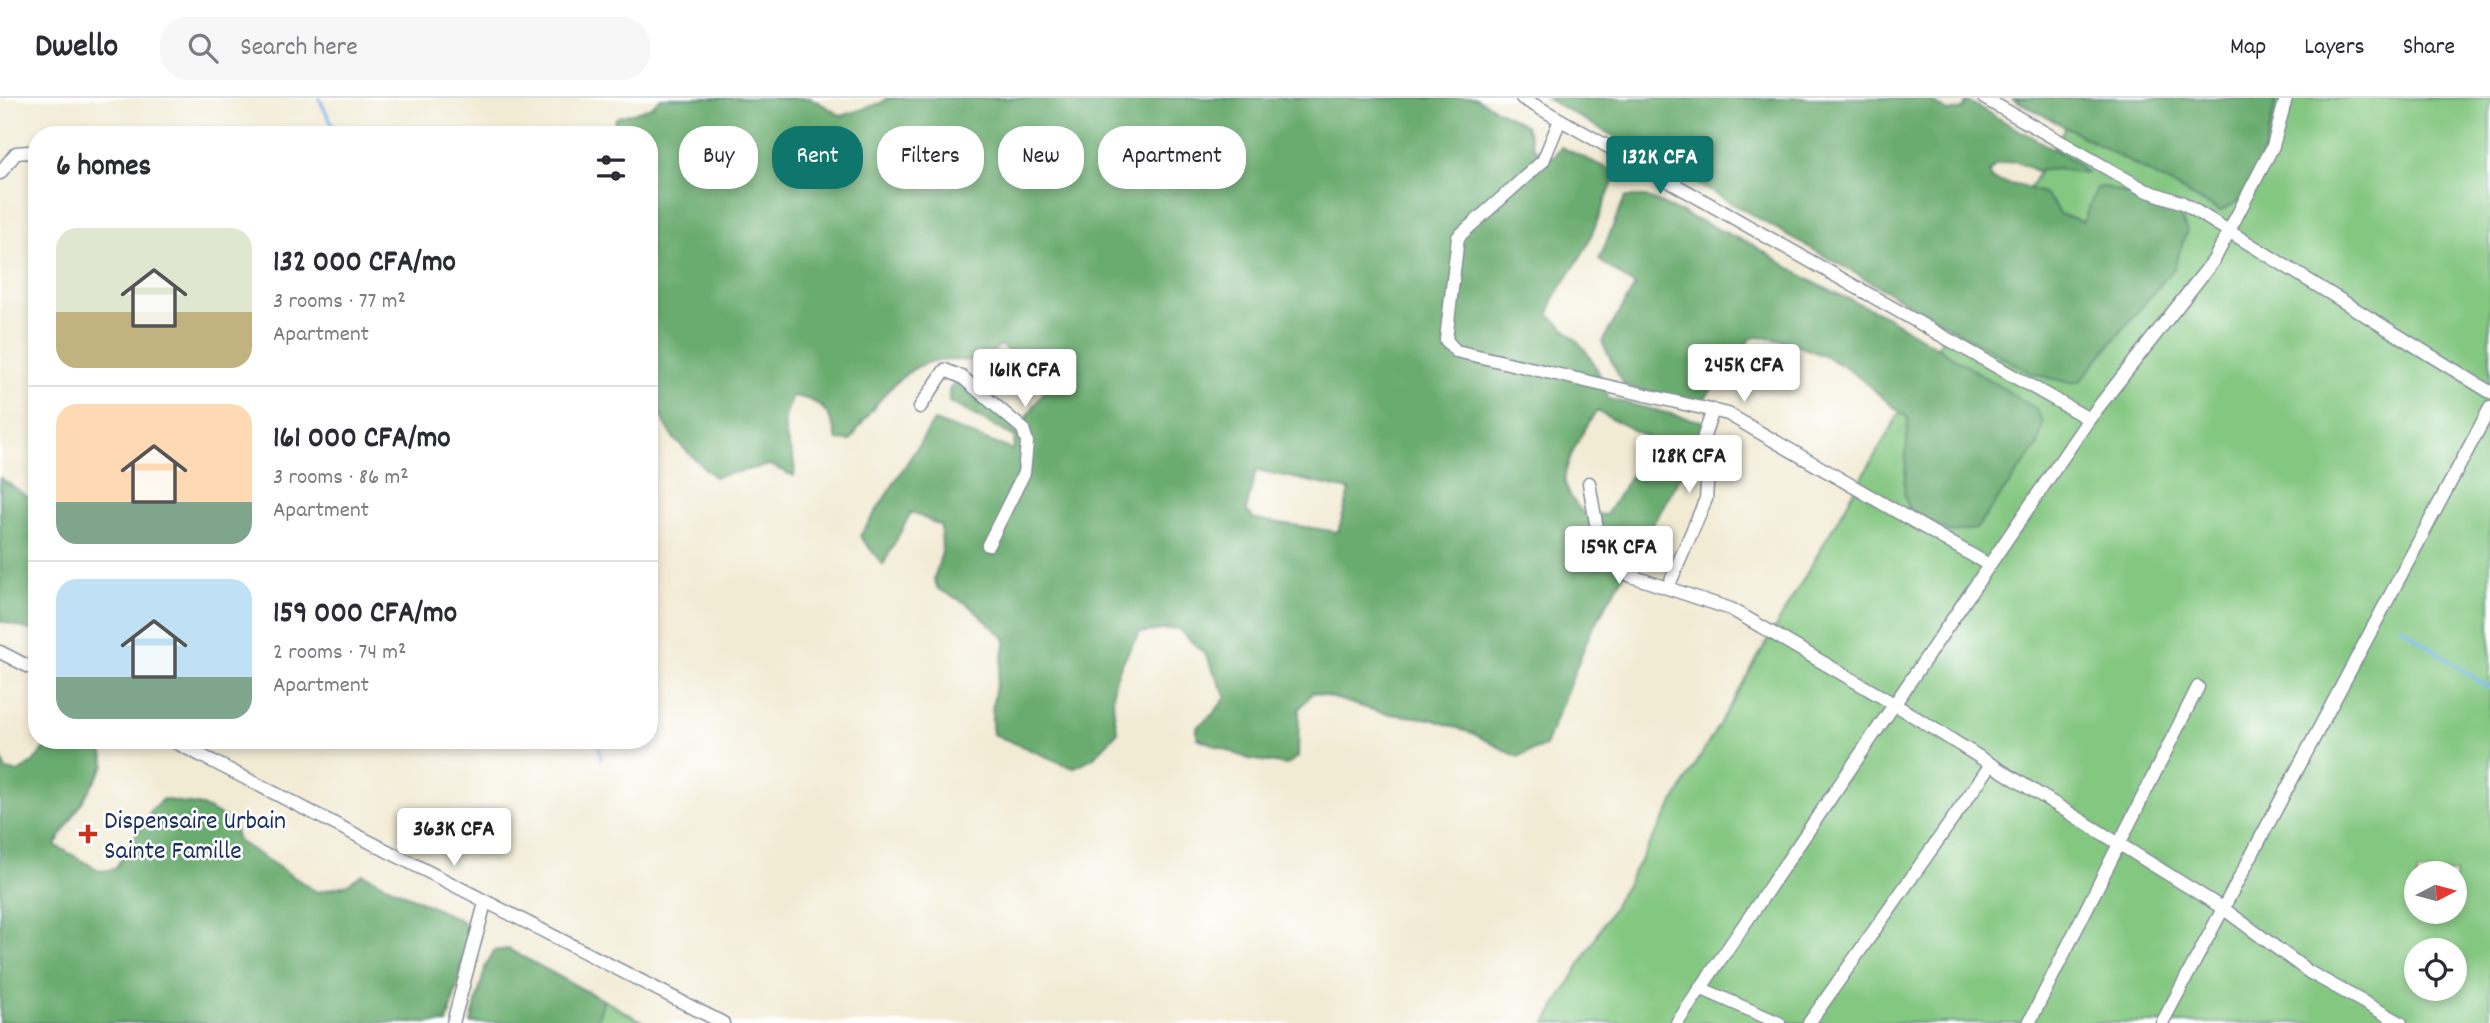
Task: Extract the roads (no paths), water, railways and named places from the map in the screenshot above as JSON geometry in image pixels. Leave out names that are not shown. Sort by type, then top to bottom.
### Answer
[{"type":"street","points":[[1522,98],[2089,419]]},
{"type":"street","points":[[1984,98],[2145,190],[2183,203],[2490,392]]},
{"type":"street","points":[[1677,1023],[2089,419],[2214,260],[2231,232],[2273,146],[2286,98]]},
{"type":"street","points":[[1560,120],[1543,161],[1458,237],[1446,340],[1456,351],[1728,414],[1989,565]]},
{"type":"street","points":[[0,173],[16,153],[28,153]]},
{"type":"street","points":[[920,407],[945,370],[962,377],[1023,429],[1027,442],[1024,473],[988,545]]},
{"type":"street","points":[[2162,1023],[2490,408]]},
{"type":"street","points":[[1668,587],[1706,499],[1708,471],[1704,436],[1713,411]]},
{"type":"street","points":[[1589,483],[1600,546],[1631,576],[1731,609],[1894,704],[2224,909],[2309,972],[2401,1023]]},
{"type":"street","points":[[0,652],[28,666]]},
{"type":"street","points":[[2029,1023],[2198,687]]},
{"type":"street","points":[[188,749],[723,1023]]},
{"type":"street","points":[[1809,1023],[1990,766]]},
{"type":"street","points":[[453,1023],[485,903]]},
{"type":"street","points":[[1700,989],[1779,1023]]},
{"type":"waterway","points":[[319,98],[333,126]]},
{"type":"waterway","points":[[2400,626],[2490,689]]},
{"type":"waterway","points":[[599,749],[601,759]]},
{"type":"place","name":"Dispensaire Urbain Sainte Famille","points":[[88,834]]}]
